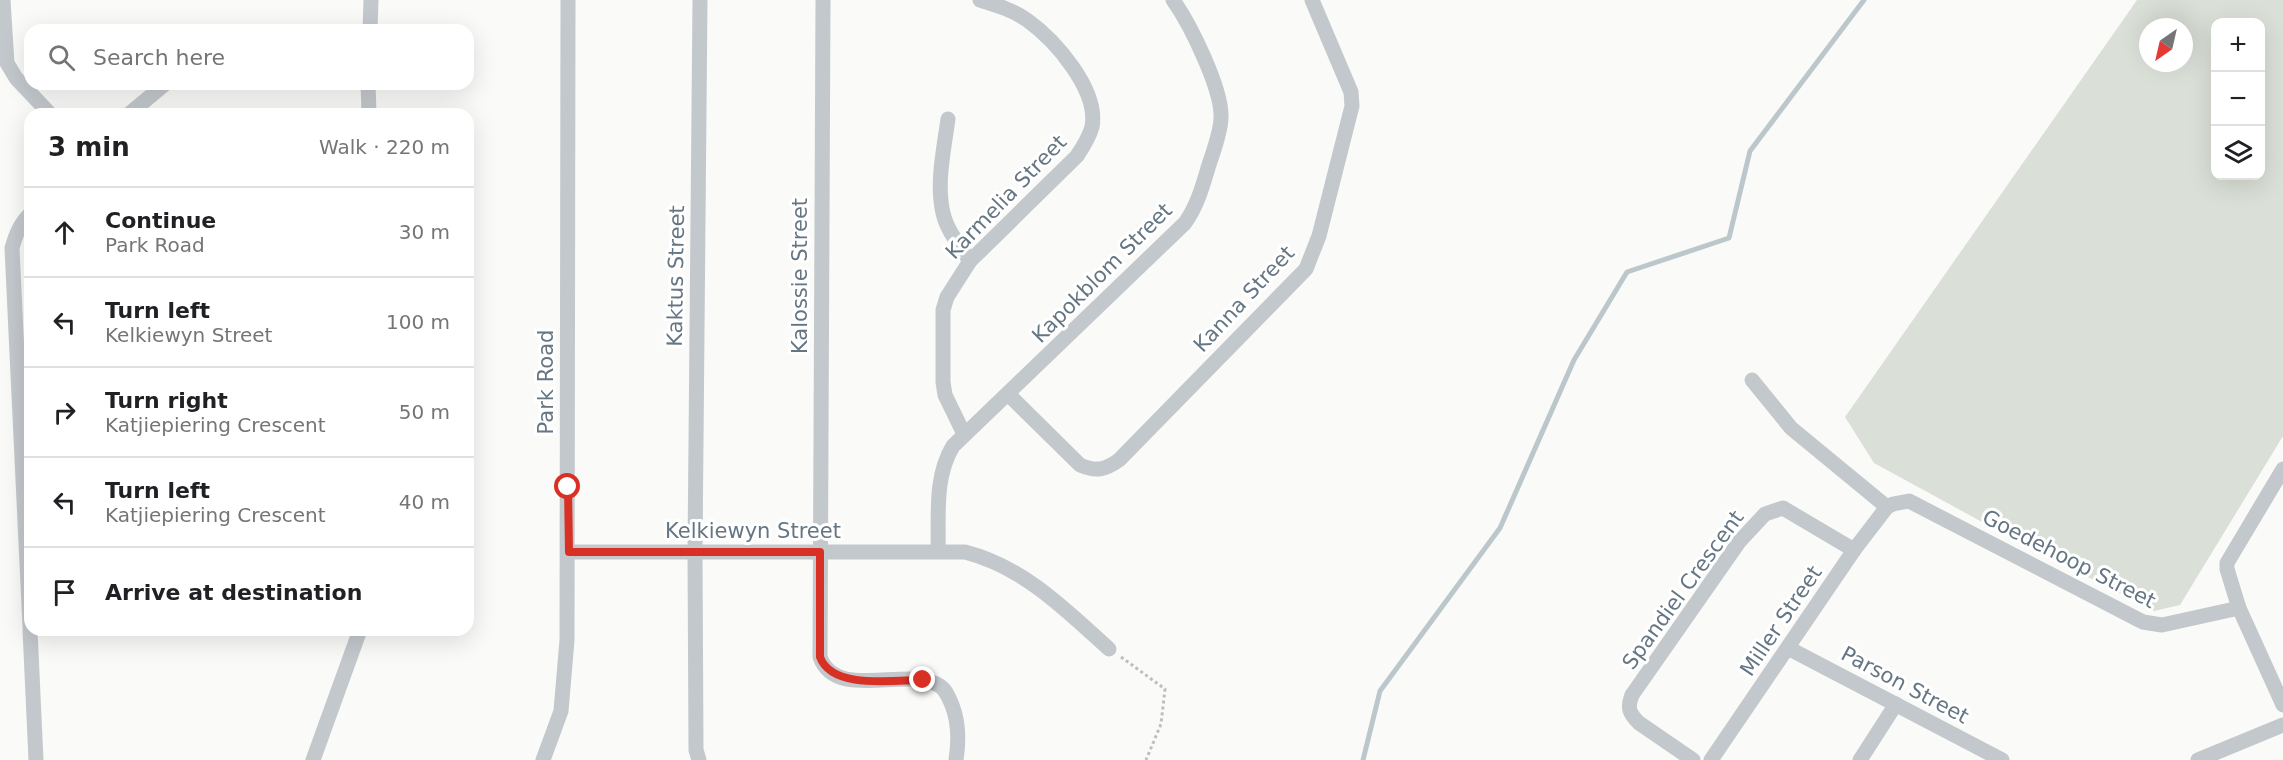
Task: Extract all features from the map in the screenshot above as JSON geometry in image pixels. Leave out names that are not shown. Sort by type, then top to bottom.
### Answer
[{"type":"street","points":[[3,0],[7,63],[24,86]]},
{"type":"street","points":[[370,24],[371,0]]},
{"type":"street","name":"Park Road","points":[[543,760],[556,725],[563,696],[567,640],[569,552],[568,0]]},
{"type":"street","name":"Kaktus Street","points":[[699,760],[696,750],[695,552],[700,0]]},
{"type":"street","name":"Kalossie Street","points":[[823,0],[820,657],[824,666],[832,673],[847,679],[923,680],[940,686],[947,693],[956,714],[959,741],[956,760]]},
{"type":"street","name":"Karmelia Street","points":[[964,434],[945,395],[943,382],[943,310],[951,289],[970,261],[1077,156],[1087,141],[1092,127],[1092,111],[1081,80],[1043,33],[1012,11],[980,0]]},
{"type":"street","name":"Kapokblom Street","points":[[938,551],[940,476],[945,459],[964,434],[1185,223],[1197,204],[1220,127],[1220,101],[1216,85],[1173,0]]},
{"type":"street","name":"Kanna Street","points":[[1008,394],[1080,465],[1090,469],[1109,468],[1306,269],[1319,236],[1352,106],[1351,92],[1312,0]]},
{"type":"street","points":[[27,90],[44,108]]},
{"type":"street","points":[[136,108],[158,90]]},
{"type":"street","points":[[368,90],[369,108]]},
{"type":"street","points":[[948,119],[940,190],[943,214],[952,234],[970,261]]},
{"type":"street","points":[[24,220],[15,235],[12,248],[24,502]]},
{"type":"street","points":[[1752,380],[1791,428],[1887,507]]},
{"type":"street","points":[[2283,470],[2228,563],[2227,576],[2283,705]]},
{"type":"street","name":"Goedehoop Street","points":[[1887,507],[1910,501],[2142,622],[2162,625],[2239,608]]},
{"type":"street","name":"Miller Street","points":[[1711,760],[1854,550],[1887,507]]},
{"type":"street","name":"Spandiel Crescent","points":[[1693,760],[1639,723],[1632,716],[1628,705],[1632,695],[1739,542],[1765,514],[1783,508],[1854,550]]},
{"type":"street","name":"Kelkiewyn Street","points":[[569,552],[965,552],[1002,565],[1050,596],[1109,649]]},
{"type":"street","points":[[30,636],[36,760]]},
{"type":"street","points":[[313,760],[358,636]]},
{"type":"street","name":"Parson Street","points":[[1788,648],[2002,760]]},
{"type":"street","points":[[1860,760],[1896,704]]},
{"type":"street","points":[[2198,760],[2283,725]]},
{"type":"path","points":[[1109,649],[1165,690],[1161,724],[1146,760]]},
{"type":"shaded area","points":[[2137,0],[2283,0],[2283,436],[2180,605],[2154,611],[2006,535],[1874,463],[1845,417]]},
{"type":"waterway","points":[[1363,760],[1380,691],[1500,528],[1574,360],[1627,272],[1729,238],[1750,151],[1864,0]]},
{"type":"route","points":[[568,487],[569,552],[820,552],[820,657],[824,666],[840,677],[854,680],[923,680]]}]
